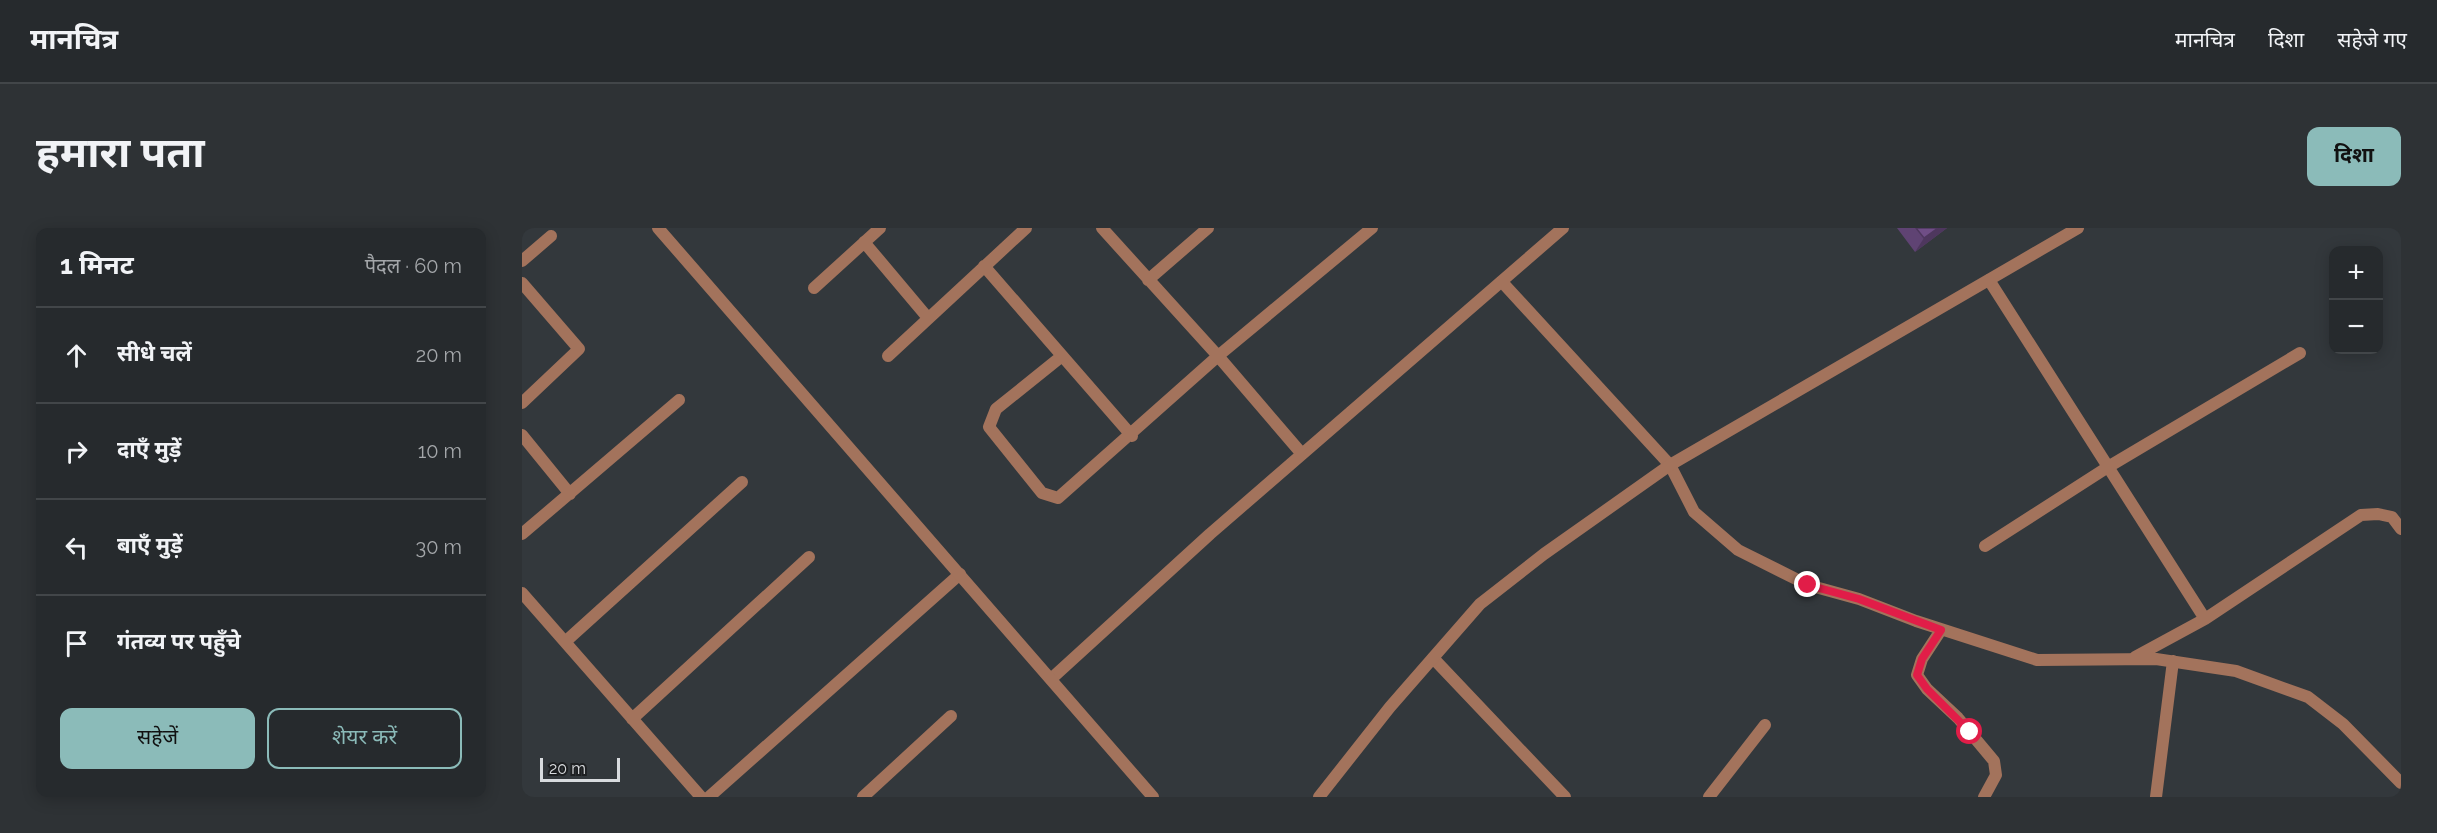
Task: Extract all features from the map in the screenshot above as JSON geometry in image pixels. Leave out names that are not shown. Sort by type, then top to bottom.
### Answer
[{"type":"street","points":[[658,228],[1153,797]]},
{"type":"street","points":[[814,288],[880,228]]},
{"type":"street","points":[[888,356],[1026,228]]},
{"type":"street","points":[[1102,228],[1218,356],[1302,454]]},
{"type":"street","points":[[1148,280],[1208,228]]},
{"type":"street","points":[[1062,356],[996,409],[989,427],[1042,493],[1058,498],[1066,494],[1218,356],[1372,228]]},
{"type":"street","points":[[1051,679],[1302,454],[1563,228]]},
{"type":"street","points":[[1319,797],[1480,604],[1544,554],[1670,465],[2078,228]]},
{"type":"street","points":[[522,261],[551,236]]},
{"type":"street","points":[[864,242],[928,318]]},
{"type":"street","points":[[984,266],[1132,435]]},
{"type":"street","points":[[1989,280],[2205,620]]},
{"type":"street","points":[[1502,282],[1670,465],[1694,512],[1738,550],[1808,585],[1859,599],[1941,630],[2037,660],[2173,661],[2236,671],[2308,697],[2343,724],[2401,783]]},
{"type":"street","points":[[522,283],[579,349],[522,403]]},
{"type":"street","points":[[1985,546],[2108,466],[2300,353]]},
{"type":"street","points":[[522,534],[679,400]]},
{"type":"street","points":[[522,435],[570,494]]},
{"type":"street","points":[[565,642],[742,482]]},
{"type":"street","points":[[2132,659],[2205,620],[2361,515],[2378,514],[2392,517],[2401,529]]},
{"type":"street","points":[[632,719],[809,557]]},
{"type":"street","points":[[709,797],[960,574]]},
{"type":"street","points":[[522,593],[701,797]]},
{"type":"street","points":[[1941,630],[1922,659],[1917,675],[1927,689],[1958,718],[1994,761],[1996,775],[1984,797]]},
{"type":"street","points":[[1433,658],[1565,797]]},
{"type":"street","points":[[2156,797],[2173,661]]},
{"type":"street","points":[[863,797],[951,716]]},
{"type":"street","points":[[1708,797],[1765,725]]},
{"type":"building","points":[[1916,228],[1938,228],[1924,238]]},
{"type":"route","points":[[1808,585],[1859,599],[1941,630],[1922,659],[1917,675],[1927,689],[1970,732]]}]
